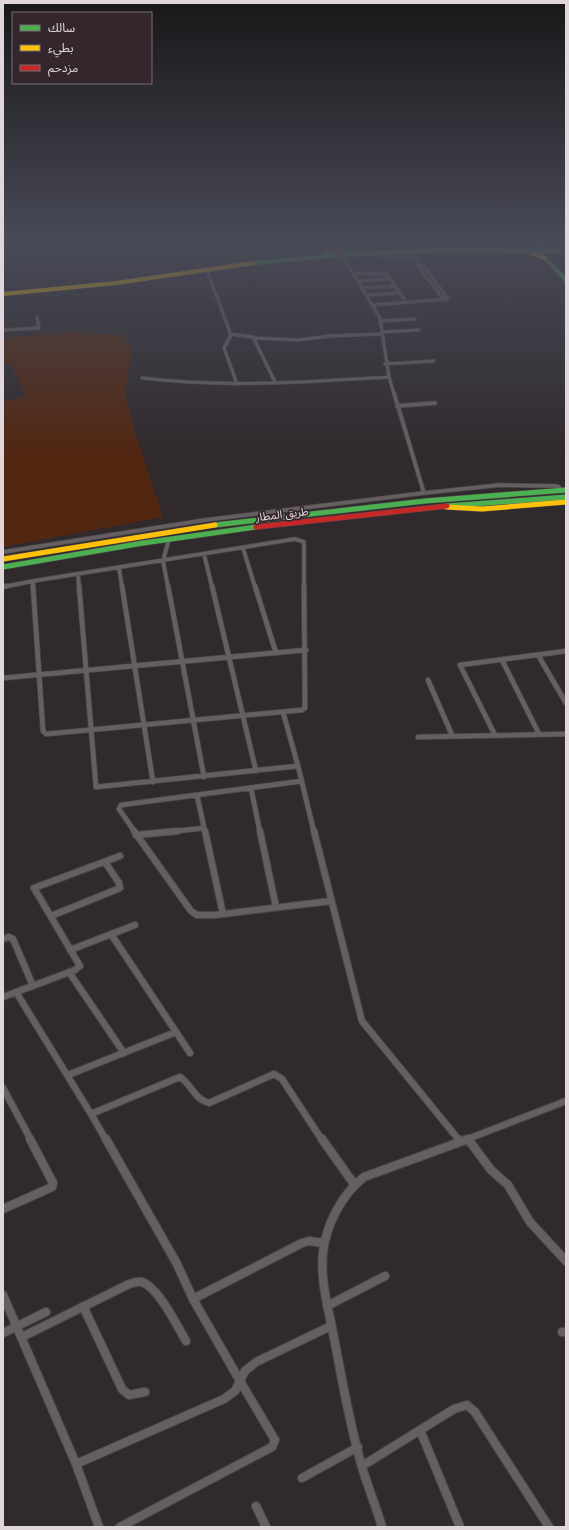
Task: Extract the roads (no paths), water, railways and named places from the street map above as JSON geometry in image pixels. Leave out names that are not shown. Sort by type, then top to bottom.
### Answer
[{"type":"main road","name":"طريق المطار","points":[[3,559],[111,540],[276,518],[408,504],[563,491]]},
{"type":"main road","name":"طريق المطار","points":[[3,567],[169,539],[315,521],[446,507],[566,498]]},
{"type":"main road","points":[[446,507],[482,509],[566,502]]},
{"type":"street","points":[[222,311],[230,334],[230,339],[225,345],[224,350],[237,384]]},
{"type":"street","points":[[376,311],[381,322],[385,364],[424,493]]},
{"type":"street","points":[[3,330],[39,328],[37,317]]},
{"type":"street","points":[[381,322],[415,319]]},
{"type":"street","points":[[230,334],[254,338],[299,340],[419,330]]},
{"type":"street","points":[[254,338],[275,382]]},
{"type":"street","points":[[385,364],[434,361]]},
{"type":"street","points":[[142,378],[196,385],[389,377]]},
{"type":"street","points":[[397,406],[436,403]]},
{"type":"street","points":[[3,552],[205,520],[424,493],[511,485],[555,486],[563,491]]},
{"type":"street","points":[[169,539],[163,561],[204,777]]},
{"type":"street","points":[[3,587],[33,581],[297,539],[304,542],[306,708],[302,710],[91,731],[49,735],[44,733],[33,581]]},
{"type":"street","points":[[243,548],[276,653]]},
{"type":"street","points":[[204,554],[256,771]]},
{"type":"street","points":[[119,568],[153,782]]},
{"type":"street","points":[[78,574],[96,786],[99,787],[204,777],[298,766]]},
{"type":"street","points":[[3,678],[306,650]]},
{"type":"street","points":[[495,735],[460,665],[566,651]]},
{"type":"street","points":[[538,655],[566,704]]},
{"type":"street","points":[[502,660],[539,734]]},
{"type":"street","points":[[428,680],[452,735]]},
{"type":"street","points":[[283,712],[302,781],[362,1021],[460,1142]]},
{"type":"street","points":[[418,737],[452,735],[566,734]]},
{"type":"street","points":[[302,781],[121,805],[119,809],[121,814],[191,911],[197,915],[204,916],[332,901]]},
{"type":"street","points":[[251,788],[276,907]]},
{"type":"street","points":[[196,794],[223,914]]},
{"type":"street","points":[[136,835],[204,828]]},
{"type":"street","points":[[3,997],[69,972],[80,966],[34,888],[120,856]]},
{"type":"street","points":[[51,916],[120,888],[119,883],[105,862]]},
{"type":"street","points":[[70,950],[135,925]]},
{"type":"street","points":[[111,934],[190,1054]]},
{"type":"street","points":[[3,938],[9,937],[13,939],[33,986]]},
{"type":"street","points":[[69,972],[124,1053]]},
{"type":"street","points":[[16,992],[91,1114],[177,1264],[193,1299],[274,1440],[272,1447],[120,1527]]},
{"type":"street","points":[[68,1075],[176,1032]]},
{"type":"street","points":[[91,1114],[180,1077],[184,1080],[198,1100],[209,1103],[274,1074],[282,1079],[311,1125],[354,1184]]},
{"type":"street","points":[[3,1088],[53,1183],[52,1187],[47,1190],[3,1209]]},
{"type":"street","points":[[382,1527],[362,1466],[342,1384],[327,1306],[322,1265],[324,1243],[329,1229],[354,1184],[364,1178],[566,1102]]},
{"type":"street","points":[[468,1139],[491,1170],[508,1185],[530,1222],[566,1261]]},
{"type":"street","points":[[193,1299],[302,1243],[309,1241],[324,1243]]},
{"type":"street","points":[[327,1306],[385,1276]]},
{"type":"street","points":[[22,1337],[127,1285],[141,1282],[146,1284],[160,1300],[186,1341]]},
{"type":"street","points":[[3,1296],[18,1326],[76,1464],[99,1527]]},
{"type":"street","points":[[83,1306],[122,1389],[129,1395],[145,1392]]},
{"type":"street","points":[[3,1333],[46,1312]]},
{"type":"street","points":[[76,1464],[224,1398],[235,1391],[245,1371],[256,1362],[331,1326]]},
{"type":"street","points":[[362,1466],[454,1409],[462,1406],[471,1408],[549,1527]]},
{"type":"street","points":[[420,1430],[460,1527]]},
{"type":"street","points":[[302,1478],[358,1447]]},
{"type":"street","points":[[256,1506],[266,1527]]}]
